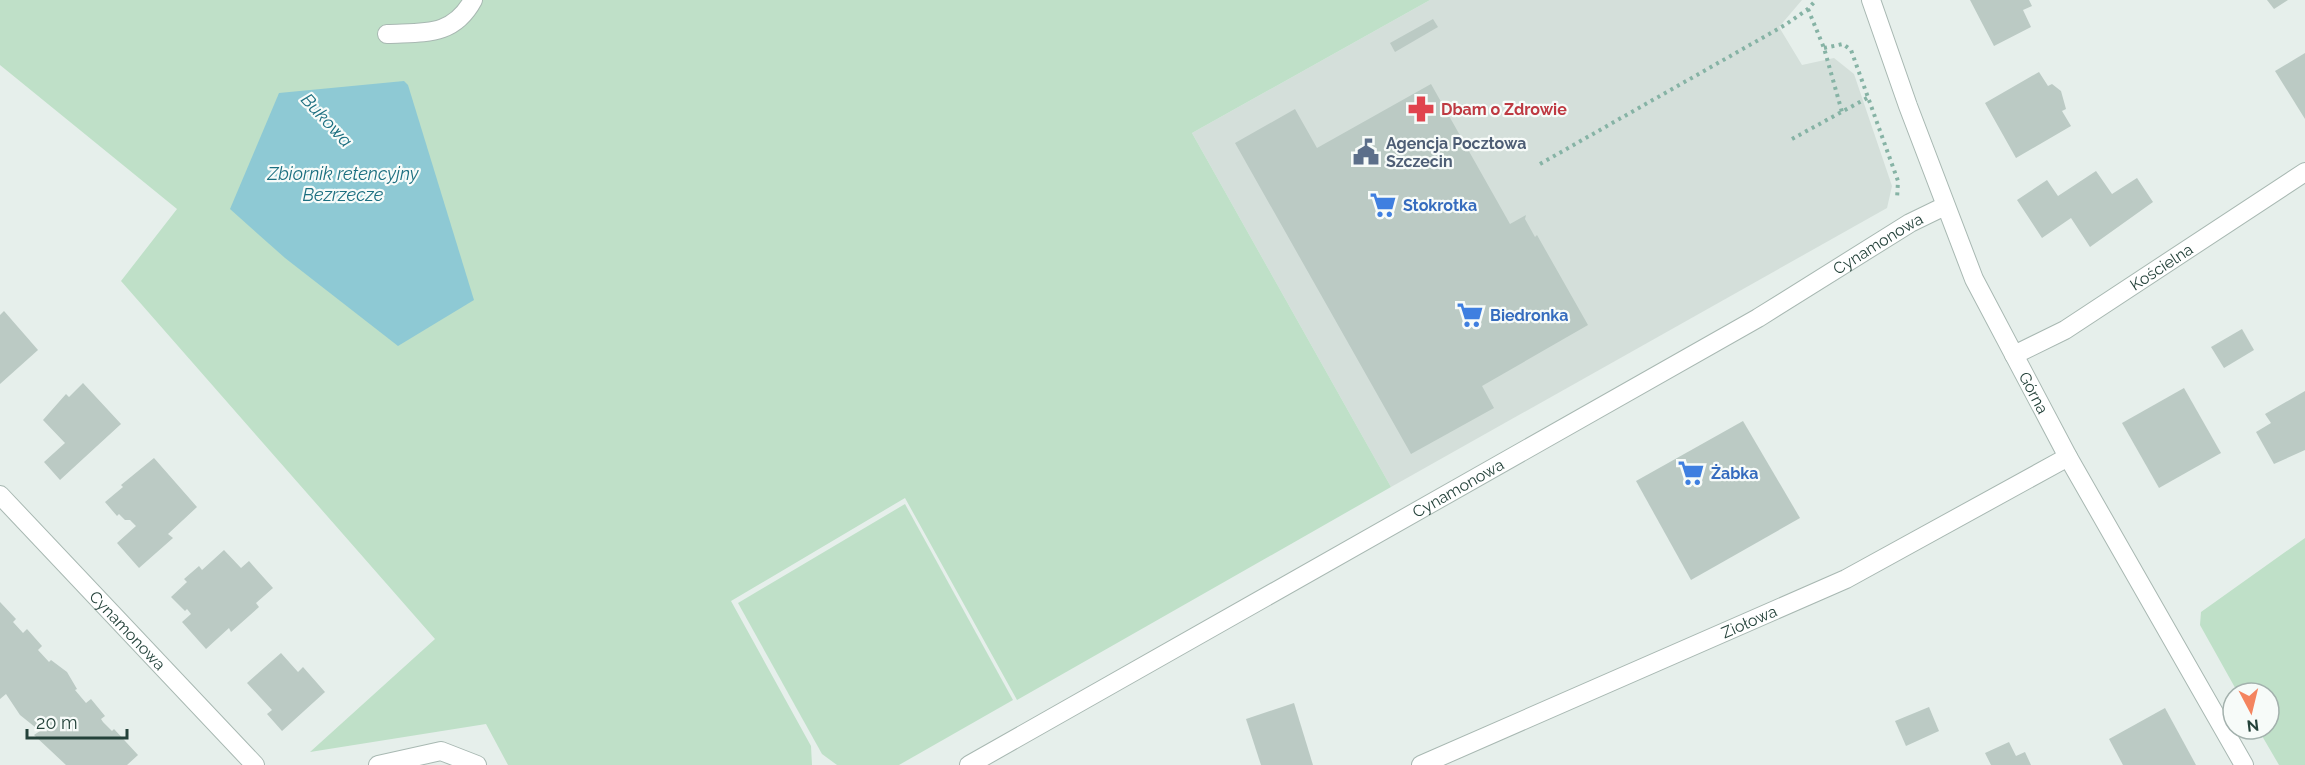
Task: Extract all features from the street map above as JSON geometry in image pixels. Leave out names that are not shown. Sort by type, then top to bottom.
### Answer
[{"type":"street","points":[[387,34],[449,28],[465,16],[473,0]]},
{"type":"street","name":"Górna","points":[[1871,0],[1945,206],[1974,279],[2068,458],[2244,765]]},
{"type":"street","name":"Kościelna","points":[[2014,355],[2065,330],[2305,172]]},
{"type":"street","name":"Cynamonowa","points":[[969,765],[1758,318],[1910,223],[1945,206]]},
{"type":"street","name":"Ziołowa","points":[[1421,765],[1855,575],[2068,458]]},
{"type":"street","name":"Cynamonowa","points":[[0,495],[255,765]]},
{"type":"street","points":[[378,765],[441,751],[477,765]]},
{"type":"path","points":[[1540,164],[1808,9],[1816,0]]},
{"type":"path","points":[[1808,9],[1824,48],[1842,112]]},
{"type":"path","points":[[1824,48],[1843,44],[1851,50],[1898,181],[1896,200]]},
{"type":"path","points":[[1792,140],[1869,96]]},
{"type":"shaded area","points":[[1430,0],[1802,0],[1779,27],[1802,65],[1834,58],[1854,74],[1892,186],[1887,208],[1391,487],[1192,133]]},
{"type":"green space","points":[[0,0],[1430,0],[1192,133],[1391,487],[1017,700],[905,498],[731,601],[811,746],[812,765],[508,765],[486,724],[310,752],[435,639],[121,281],[177,209],[0,65]]},
{"type":"green space","points":[[905,504],[1013,700],[899,765],[837,765],[822,754],[738,603]]},
{"type":"green space","points":[[2305,538],[2305,765],[2279,765],[2265,741],[2281,741],[2281,681],[2231,681],[2200,625],[2201,612]]},
{"type":"water","name":"Zbiornik retencyjny Bezrzecze","points":[[404,81],[408,85],[474,300],[398,346],[285,258],[230,209],[279,93]]},
{"type":"building","points":[[1970,0],[2029,0],[2032,6],[2023,10],[2031,27],[1994,46]]},
{"type":"building","points":[[2267,0],[2288,0],[2274,9]]},
{"type":"building","points":[[1433,19],[1438,27],[1395,52],[1390,43]]},
{"type":"building","points":[[2305,53],[2305,119],[2275,71]]},
{"type":"building","points":[[2039,72],[2048,86],[2052,84],[2061,91],[2066,109],[2062,111],[2071,126],[2016,158],[1985,103]]},
{"type":"building","points":[[1431,84],[1510,224],[1526,215],[1525,219],[1535,237],[1537,235],[1588,325],[1482,386],[1494,408],[1411,454],[1235,143],[1295,109],[1317,148]]},
{"type":"building","points":[[2096,171],[2112,194],[2137,178],[2153,202],[2090,247],[2071,218],[2042,238],[2017,200],[2047,180],[2058,196]]},
{"type":"building","points":[[4,311],[38,350],[0,384],[0,315]]},
{"type":"building","points":[[2242,329],[2254,350],[2224,368],[2211,347]]},
{"type":"building","points":[[83,383],[121,424],[60,480],[44,462],[65,443],[43,420],[66,394],[69,397]]},
{"type":"building","points":[[2184,388],[2221,453],[2159,488],[2122,423]]},
{"type":"building","points":[[2305,391],[2305,450],[2274,464],[2256,432],[2271,423],[2265,414]]},
{"type":"building","points":[[1743,421],[1800,518],[1691,580],[1636,481]]},
{"type":"building","points":[[154,458],[197,507],[168,534],[173,538],[139,568],[117,543],[136,526],[119,514],[117,516],[105,502],[123,487],[121,485]]},
{"type":"building","points":[[224,550],[241,568],[249,561],[273,588],[256,603],[259,607],[231,632],[229,628],[206,649],[182,622],[191,614],[171,597],[187,582],[184,579],[199,566],[202,570]]},
{"type":"building","points":[[0,602],[16,619],[13,622],[23,633],[27,629],[42,646],[38,650],[49,662],[51,660],[67,672],[77,689],[75,690],[86,703],[91,699],[105,716],[101,719],[103,722],[112,731],[114,729],[138,755],[127,765],[66,765],[34,735],[40,731],[20,715],[6,694],[0,699]]},
{"type":"building","points":[[281,653],[298,672],[303,667],[325,692],[282,731],[267,714],[272,710],[247,683]]},
{"type":"building","points":[[1294,703],[1313,765],[1261,765],[1246,719]]},
{"type":"building","points":[[1929,707],[1939,731],[1906,746],[1895,721]]},
{"type":"building","points":[[2165,708],[2196,765],[2123,765],[2109,739]]},
{"type":"building","points":[[2009,742],[2016,756],[2025,752],[2031,765],[1991,765],[1985,753]]},
{"type":"place","name":"Dbam o Zdrowie","points":[[1421,109]]},
{"type":"place","name":"Agencja Pocztowa Szczecin","points":[[1366,152]]},
{"type":"place","name":"Stokrotka","points":[[1383,205]]},
{"type":"place","name":"Biedronka","points":[[1470,315]]},
{"type":"place","name":"Żabka","points":[[1691,473]]},
{"type":"water label","name":"Bukowa","points":[[327,120]]}]
